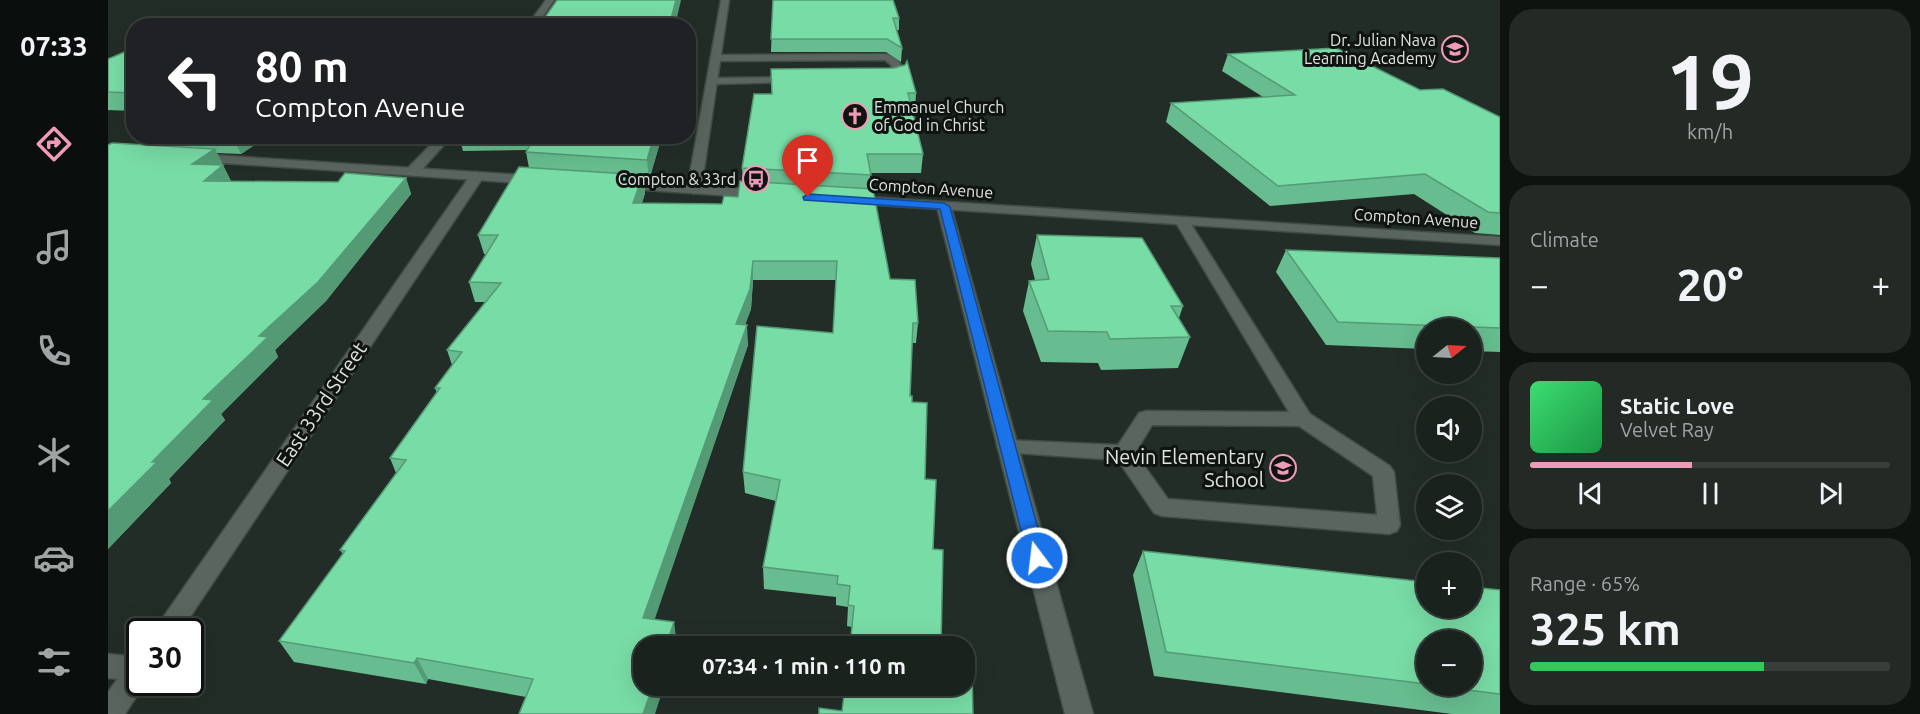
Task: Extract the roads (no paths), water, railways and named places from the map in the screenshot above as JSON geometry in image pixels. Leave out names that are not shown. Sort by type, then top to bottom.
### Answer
[{"type":"street","points":[[537,18],[550,0]]},
{"type":"street","points":[[694,190],[725,0]]},
{"type":"street","points":[[717,58],[886,57],[896,65],[899,77],[869,80]]},
{"type":"street","points":[[713,81],[810,80]]},
{"type":"street","points":[[412,172],[438,144]]},
{"type":"street","points":[[178,157],[546,181]]},
{"type":"street","name":"East 33rd Street","points":[[175,618],[477,176]]},
{"type":"street","points":[[603,184],[777,195]]},
{"type":"street","name":"Compton Avenue","points":[[837,199],[1500,241]]},
{"type":"street","points":[[944,207],[1079,714]]},
{"type":"street","points":[[1124,453],[1162,507],[1389,525],[1383,472],[1303,419],[1182,221]]},
{"type":"street","points":[[1124,453],[1146,418],[1303,419]]},
{"type":"street","points":[[1007,447],[1124,453]]},
{"type":"street","points":[[108,666],[126,668]]},
{"type":"street","points":[[108,714],[126,688]]},
{"type":"place","name":"Dr. Julian Nava Learning Academy","points":[[1455,49]]},
{"type":"place","name":"Emmanuel Church of God in Christ","points":[[855,116]]},
{"type":"place","name":"Compton & 33rd","points":[[756,179]]},
{"type":"place","name":"Nevin Elementary School","points":[[1283,468]]}]
